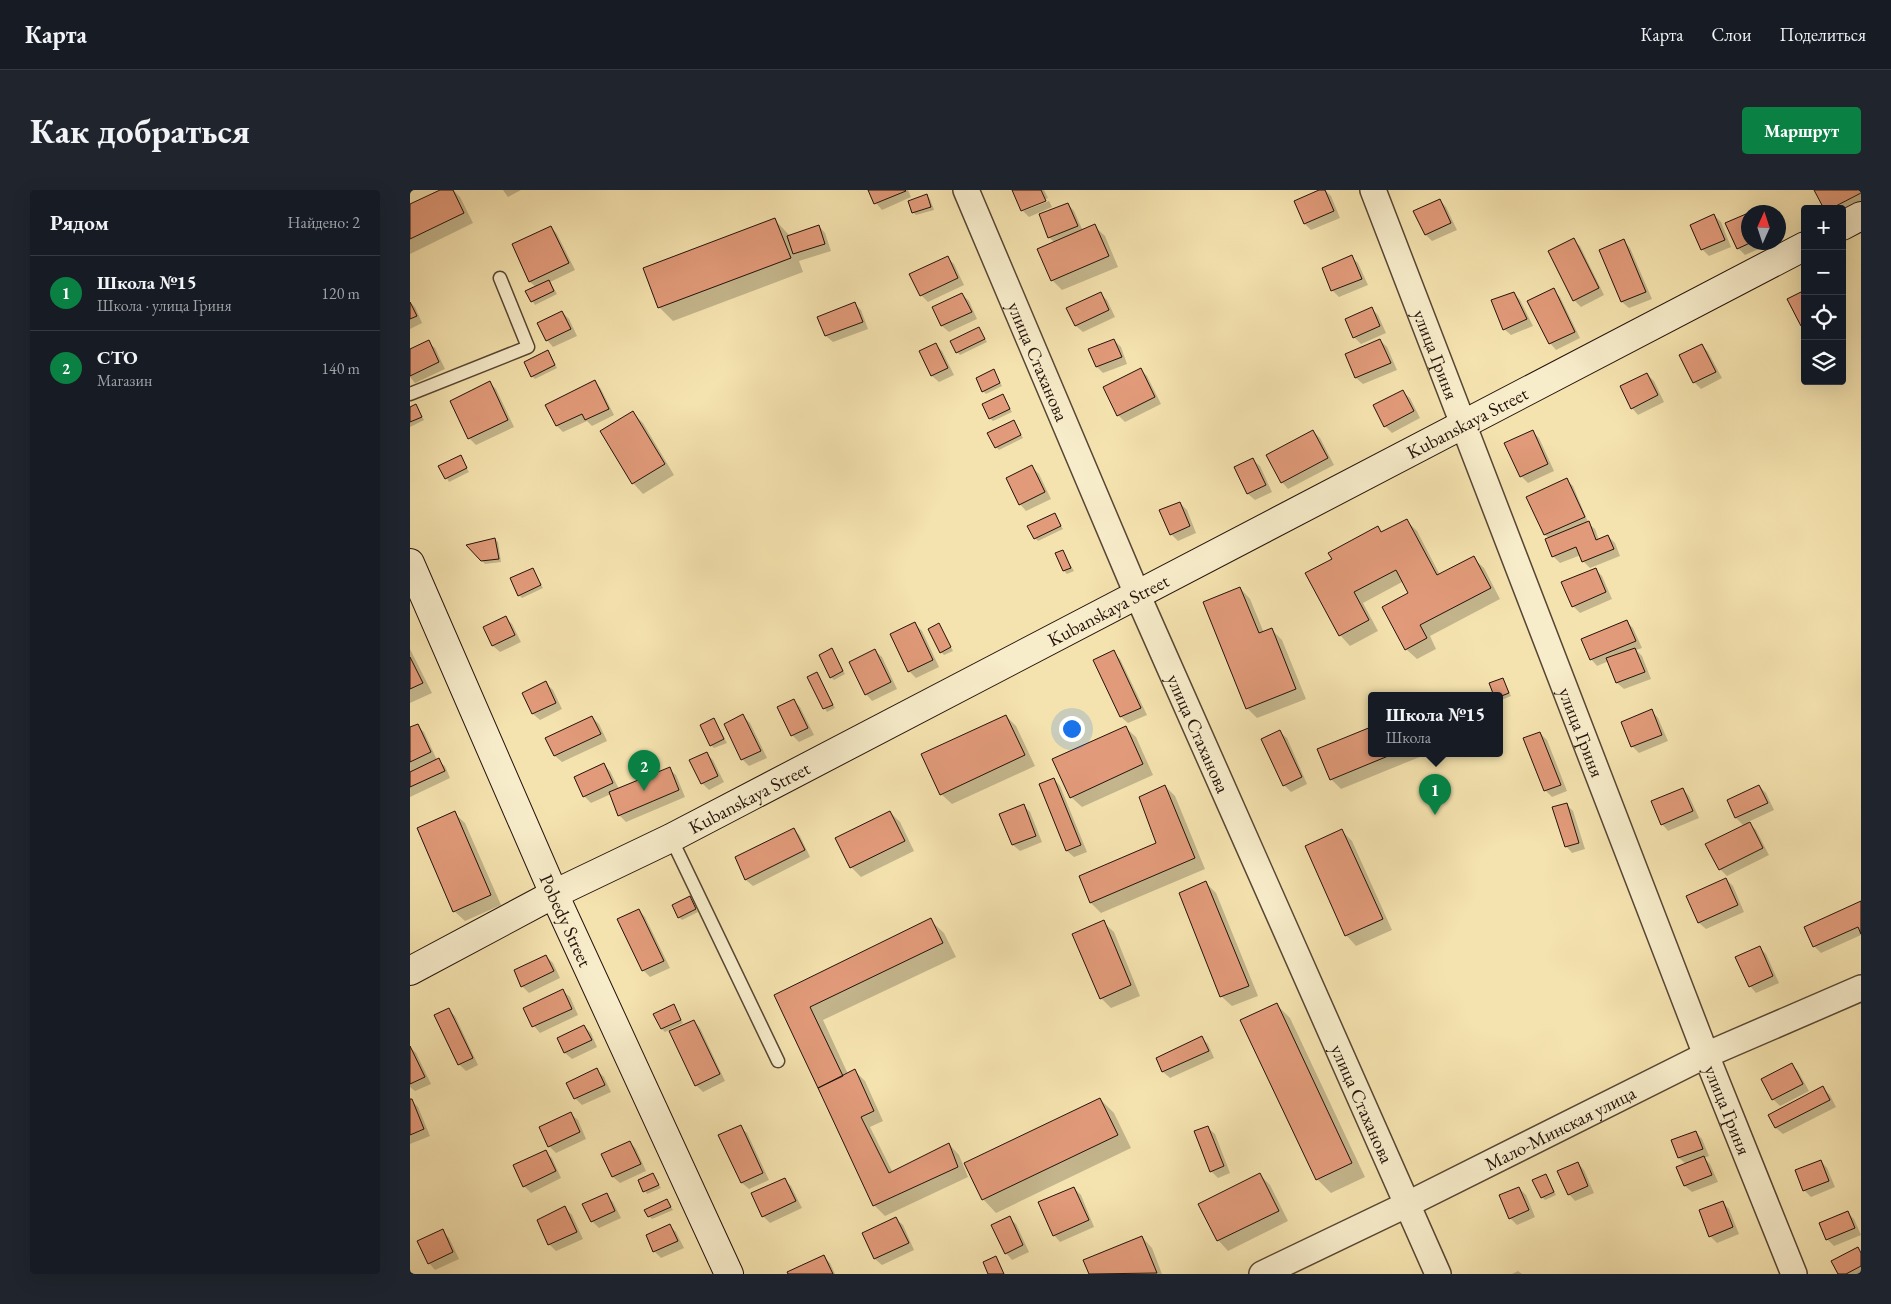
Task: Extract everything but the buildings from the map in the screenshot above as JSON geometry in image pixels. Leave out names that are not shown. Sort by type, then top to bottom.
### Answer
[{"type":"street","name":"улица Стаханова","points":[[966,190],[1137,594],[1438,1274]]},
{"type":"street","name":"улица Гриня","points":[[1372,190],[1706,1055],[1794,1274]]},
{"type":"street","points":[[1846,224],[1861,216]]},
{"type":"street","name":"Kubanskaya Street","points":[[410,971],[554,894],[670,838],[1801,248]]},
{"type":"street","name":"Pobedy Street","points":[[410,562],[554,894],[729,1274]]},
{"type":"street","name":"Мало-Минская улица","points":[[1262,1274],[1408,1204],[1706,1055],[1861,988]]},
{"type":"lane","points":[[410,394],[528,347],[500,278]]},
{"type":"lane","points":[[670,838],[778,1061]]},
{"type":"place","name":"СТО","points":[[644,791]]},
{"type":"place","name":"Школа №15","points":[[1435,815]]}]
